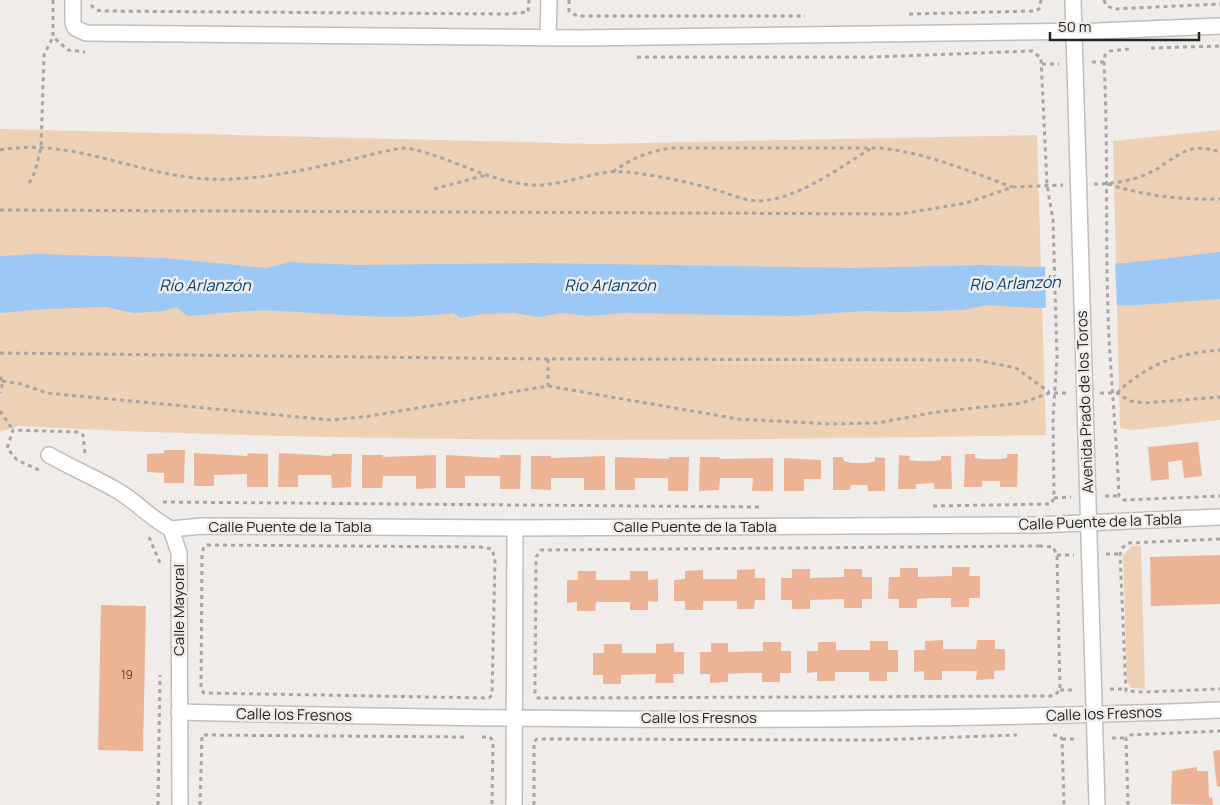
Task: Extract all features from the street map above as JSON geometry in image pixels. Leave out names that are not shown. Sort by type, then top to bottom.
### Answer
[{"type":"street","points":[[73,0],[73,23],[75,28],[86,33],[548,37],[1074,31],[1220,26]]},
{"type":"street","points":[[548,37],[549,0]]},
{"type":"street","name":"Avenida Prado de los Toros","points":[[1073,0],[1097,805]]},
{"type":"street","points":[[50,455],[117,490],[142,508],[156,522],[171,529]]},
{"type":"street","name":"Calle Puente de la Tabla","points":[[171,529],[202,526],[515,528],[1089,523],[1220,517]]},
{"type":"street","points":[[514,805],[515,528]]},
{"type":"street","name":"Calle Mayoral","points":[[171,529],[179,554],[178,712],[180,805]]},
{"type":"street","name":"Calle los Fresnos","points":[[178,712],[515,719],[1095,714],[1220,710]]},
{"type":"path","points":[[29,183],[35,172],[41,147],[44,55],[53,37],[53,0]]},
{"type":"path","points":[[92,0],[93,8],[102,11],[506,14],[528,12],[529,0]]},
{"type":"path","points":[[569,0],[569,11],[577,16],[806,16]]},
{"type":"path","points":[[908,14],[1035,11],[1039,9],[1041,0]]},
{"type":"path","points":[[1104,0],[1106,5],[1113,9],[1220,4]]},
{"type":"path","points":[[53,37],[68,50],[89,52]]},
{"type":"path","points":[[1142,48],[1220,46]]},
{"type":"path","points":[[1133,48],[1110,51],[1105,55],[1110,356],[1121,498],[1220,496]]},
{"type":"path","points":[[631,57],[873,57],[1032,51],[1042,58],[1047,185],[1053,220],[1057,357]]},
{"type":"path","points":[[0,150],[41,147],[106,158],[125,166],[207,179],[267,176],[407,148],[422,151],[487,175],[524,184],[550,185],[613,172],[678,181],[748,200],[760,200],[790,194],[812,184],[872,148]]},
{"type":"path","points":[[613,172],[632,158],[659,150],[872,148],[898,150],[925,157],[968,169],[1013,187]]},
{"type":"path","points":[[1107,184],[1150,173],[1186,150],[1207,148],[1220,152]]},
{"type":"path","points":[[434,189],[487,175]]},
{"type":"path","points":[[0,210],[900,214],[966,203],[1013,187],[1078,184]]},
{"type":"path","points":[[1107,184],[1152,196],[1193,200],[1220,199]]},
{"type":"path","points":[[1220,350],[1194,352],[1164,361],[1141,374],[1118,393],[1130,401],[1144,404],[1220,397]]},
{"type":"path","points":[[0,353],[548,360],[977,360],[1016,368],[1049,393],[1022,403],[937,412],[877,422],[822,424],[738,419],[548,386],[379,414],[331,420],[46,392],[1,379],[0,393]]},
{"type":"path","points":[[548,360],[548,386]]},
{"type":"path","points":[[0,411],[13,430]]},
{"type":"path","points":[[1220,539],[1128,543],[1122,548],[1120,554],[1126,691],[1144,692],[1220,688]]},
{"type":"path","points":[[207,545],[489,547],[494,552],[495,559],[494,692],[489,698],[204,693],[201,689],[202,588],[202,549],[207,545]]},
{"type":"path","points":[[1039,546],[1053,547],[1057,555],[1060,690],[1054,696],[538,698],[534,693],[536,557],[541,550],[1039,546]]},
{"type":"path","points":[[1128,805],[1126,738],[1128,735],[1220,731]]},
{"type":"path","points":[[200,805],[200,740],[202,735],[208,733],[285,736],[490,737],[493,741],[492,805]]},
{"type":"path","points":[[1050,735],[1057,734],[1062,739],[1064,805]]},
{"type":"path","points":[[534,805],[534,742],[537,739],[875,740],[1025,735]]},
{"type":"shaded area","points":[[0,129],[595,144],[1037,135],[1046,435],[532,440],[276,436],[19,426],[0,432]]},
{"type":"shaded area","points":[[1220,130],[1220,420],[1133,430],[1120,428],[1113,141]]},
{"type":"shaded area","points":[[1132,546],[1141,546],[1145,689],[1131,688],[1127,681],[1123,555]]},
{"type":"water","name":"Río Arlanzón","points":[[1220,252],[1220,299],[1138,305],[1034,308],[987,305],[963,310],[865,311],[793,316],[623,313],[590,316],[560,313],[540,317],[514,313],[482,314],[461,318],[453,313],[388,317],[245,311],[187,316],[176,307],[164,311],[134,313],[106,307],[44,309],[0,313],[0,256],[37,254],[164,258],[267,268],[289,262],[356,265],[533,263],[853,268],[982,265],[1038,267],[1127,263]]},
{"type":"pier","points":[[1115,261],[1117,308],[1046,310],[1045,264]]},
{"type":"building","points":[[1198,442],[1202,476],[1184,478],[1182,460],[1168,462],[1169,479],[1151,481],[1148,447]]},
{"type":"building","points":[[164,450],[185,450],[184,483],[164,483],[164,473],[147,472],[147,454],[164,453]]},
{"type":"building","points":[[194,453],[247,456],[248,453],[268,454],[268,487],[247,487],[247,474],[214,475],[214,486],[194,486]]},
{"type":"building","points":[[279,453],[331,456],[332,454],[352,454],[351,487],[332,488],[331,475],[298,475],[298,487],[278,487]]},
{"type":"building","points":[[965,454],[975,454],[975,458],[982,459],[1000,459],[1007,458],[1007,454],[1018,454],[1017,487],[1000,487],[1000,481],[982,481],[982,487],[964,487]]},
{"type":"building","points":[[362,455],[383,455],[383,457],[436,455],[436,488],[416,489],[416,476],[383,476],[382,488],[362,488]]},
{"type":"building","points":[[446,455],[500,458],[500,455],[521,455],[520,489],[500,489],[500,476],[465,476],[465,488],[446,488]]},
{"type":"building","points":[[899,455],[910,456],[909,460],[916,461],[941,460],[941,456],[951,456],[952,489],[934,489],[934,483],[916,484],[916,489],[898,489]]},
{"type":"building","points":[[531,456],[551,456],[551,458],[605,456],[605,490],[584,490],[584,478],[551,478],[551,490],[531,489]]},
{"type":"building","points":[[615,457],[669,459],[669,457],[689,457],[688,491],[668,491],[668,478],[635,478],[635,490],[615,490]]},
{"type":"building","points":[[700,457],[720,457],[719,459],[773,458],[773,491],[752,491],[753,478],[720,478],[719,490],[699,491]]},
{"type":"building","points":[[833,457],[843,457],[844,461],[851,463],[868,463],[875,461],[875,457],[885,458],[885,491],[868,491],[867,485],[851,485],[850,490],[833,490]]},
{"type":"building","points":[[784,458],[821,460],[821,479],[804,479],[804,491],[784,491]]},
{"type":"building","points":[[1220,555],[1220,604],[1151,606],[1150,557]]},
{"type":"building","points":[[952,567],[970,567],[969,576],[980,576],[980,598],[969,598],[969,607],[951,607],[951,598],[934,598],[917,599],[917,608],[899,608],[899,599],[888,599],[889,577],[900,577],[900,568],[918,568],[918,577],[952,576]]},
{"type":"building","points":[[755,569],[755,578],[765,578],[765,600],[755,600],[754,609],[737,609],[737,601],[703,601],[703,610],[685,610],[685,601],[674,601],[674,580],[685,579],[685,571],[703,570],[703,579],[737,579],[737,570]]},
{"type":"building","points":[[792,569],[810,569],[810,578],[844,577],[844,569],[862,569],[862,577],[872,577],[872,599],[862,599],[862,608],[844,608],[844,599],[810,600],[810,609],[792,609],[792,600],[781,600],[781,578],[792,578]]},
{"type":"building","points":[[578,571],[596,571],[596,580],[630,580],[630,571],[648,571],[648,580],[658,579],[658,602],[648,601],[648,610],[630,610],[630,602],[596,602],[595,611],[577,611],[577,602],[567,603],[567,580],[578,580]]},
{"type":"building","points":[[101,605],[146,606],[143,751],[98,750]]},
{"type":"building","points":[[943,640],[943,649],[976,649],[977,640],[995,640],[995,649],[1005,649],[1005,670],[994,671],[994,679],[976,680],[977,671],[942,671],[942,680],[924,680],[924,671],[914,672],[914,650],[925,650],[925,641]]},
{"type":"building","points":[[870,641],[888,641],[888,650],[898,650],[898,672],[887,672],[887,681],[869,681],[869,672],[835,672],[835,681],[817,681],[817,672],[807,673],[807,651],[818,651],[818,642],[836,642],[836,650],[870,650]]},
{"type":"building","points":[[763,642],[781,642],[781,651],[791,651],[791,673],[780,673],[780,682],[762,682],[762,673],[745,673],[728,674],[728,682],[710,683],[710,674],[700,674],[700,652],[711,652],[711,643],[728,643],[728,652],[763,651]]},
{"type":"building","points":[[674,643],[674,652],[684,652],[684,674],[673,674],[674,683],[655,683],[656,674],[621,675],[621,684],[603,684],[603,675],[593,675],[593,653],[604,653],[604,644],[622,644],[622,653],[656,653],[656,644]]},
{"type":"building","points":[[1220,750],[1220,786],[1217,787],[1213,751]]},
{"type":"building","points":[[1197,767],[1197,771],[1208,771],[1209,798],[1212,797],[1213,805],[1171,804],[1172,771]]}]
